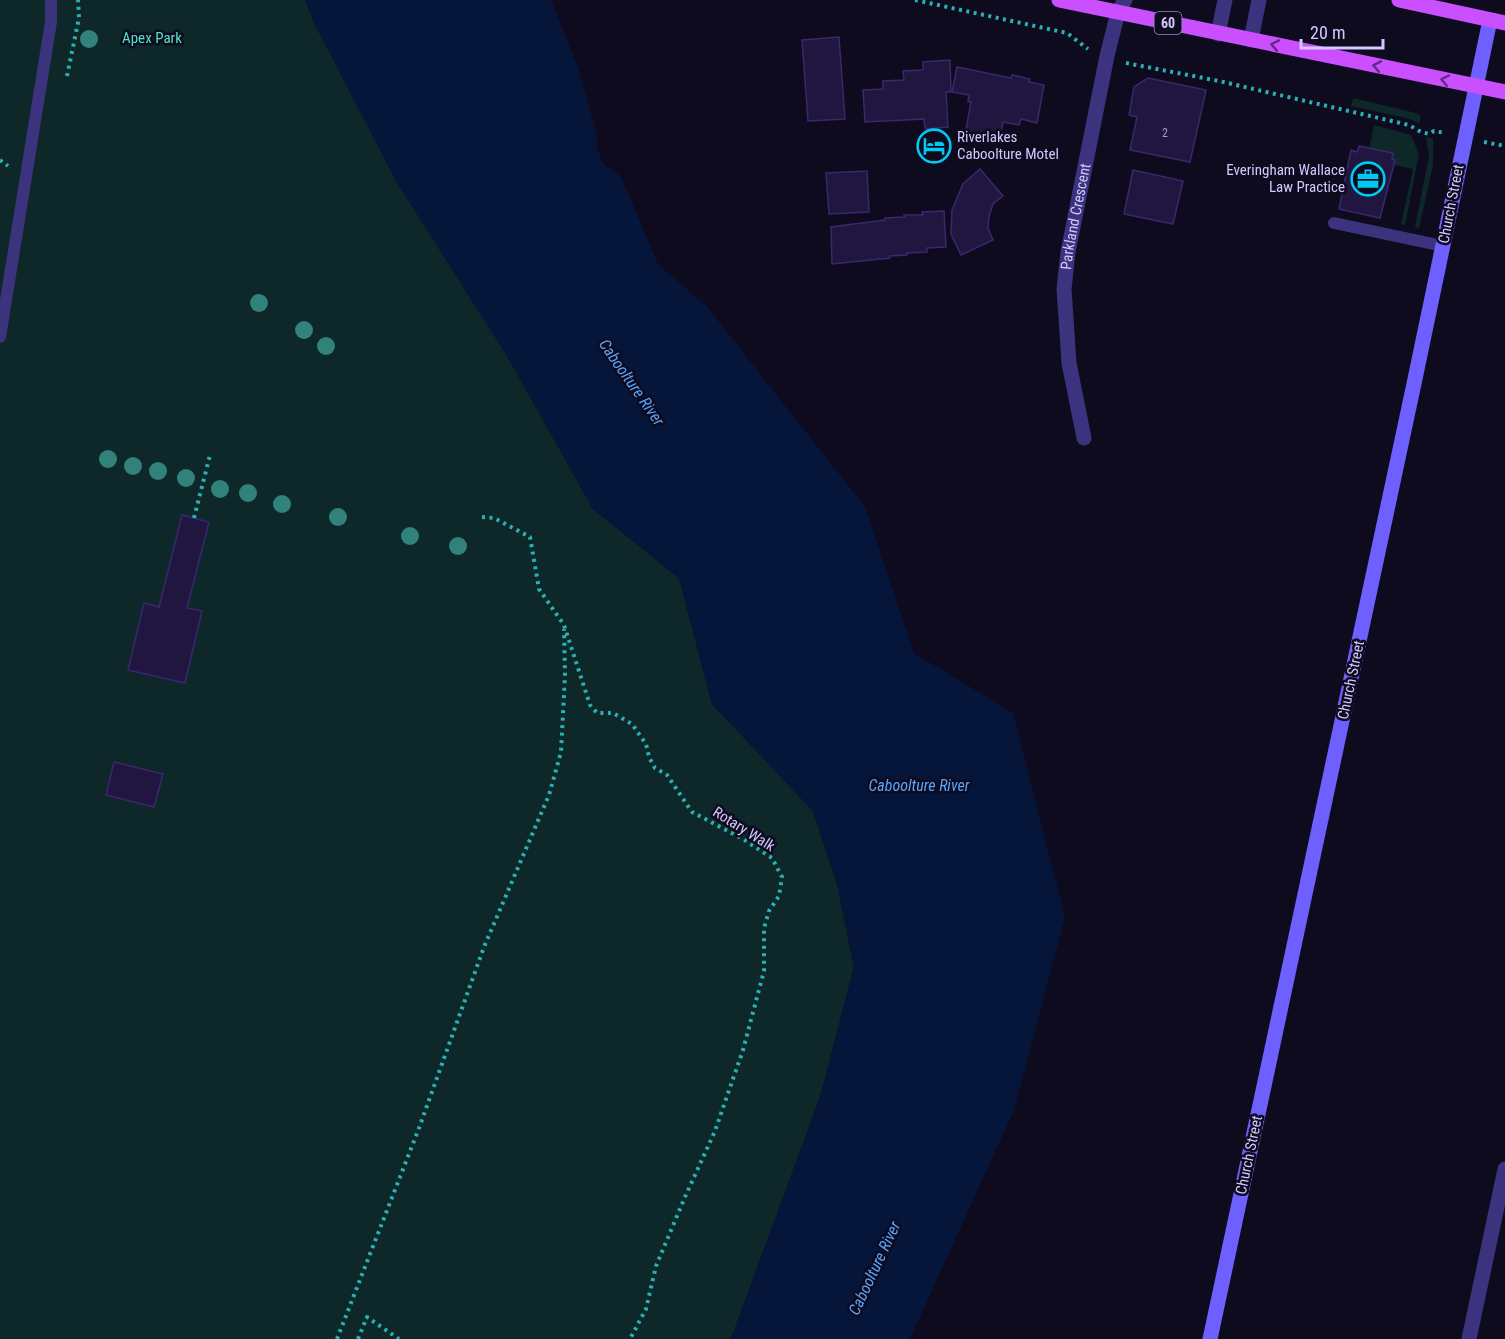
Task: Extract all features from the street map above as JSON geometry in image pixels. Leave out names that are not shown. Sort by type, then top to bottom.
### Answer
[{"type":"main road","name":"60","points":[[1059,0],[1121,6],[1218,34],[1505,93]]},
{"type":"main road","points":[[1399,0],[1497,22]]},
{"type":"street","points":[[1218,34],[1225,0]]},
{"type":"street","points":[[1251,40],[1259,0]]},
{"type":"street","name":"Parkland Crescent","points":[[1084,438],[1069,363],[1064,289],[1068,252],[1107,56],[1121,6]]},
{"type":"street","name":"Church Street","points":[[1210,1339],[1475,86],[1497,22]]},
{"type":"street","points":[[1469,1339],[1505,1169]]},
{"type":"lane","points":[[0,337],[51,21],[51,0]]},
{"type":"lane","points":[[1334,224],[1443,246]]},
{"type":"path","points":[[67,76],[79,18],[78,0]]},
{"type":"path","points":[[915,0],[1067,33],[1089,50],[1134,65],[1219,81],[1409,125],[1420,132],[1429,134],[1434,131],[1505,146]]},
{"type":"path","points":[[194,518],[210,455]]},
{"type":"path","name":"Rotary Walk","points":[[482,517],[494,518],[530,537],[539,589],[564,625],[590,705],[597,713],[613,713],[632,724],[646,744],[655,768],[667,775],[692,812],[743,839],[772,858],[782,877],[779,896],[769,911],[764,928],[764,971],[743,1050],[715,1131],[656,1266],[646,1309],[630,1339]]},
{"type":"path","points":[[337,1339],[419,1128],[484,947],[549,795],[561,752],[564,625]]},
{"type":"path","points":[[358,1339],[367,1317],[399,1339]]},
{"type":"green space","name":"Apex Park","points":[[0,0],[305,0],[315,25],[593,509],[679,578],[712,704],[813,811],[837,884],[854,967],[820,1097],[731,1339],[0,1339]]},
{"type":"green space","points":[[1353,98],[1416,113],[1421,116],[1419,124],[1410,119],[1351,106]]},
{"type":"green space","points":[[1374,125],[1411,135],[1419,154],[1405,225],[1401,224],[1413,169],[1394,165],[1393,153],[1369,149]]},
{"type":"green space","points":[[1426,137],[1433,138],[1433,165],[1419,228],[1415,227],[1429,156]]},
{"type":"water","name":"Caboolture River","points":[[305,0],[551,0],[578,68],[597,135],[596,146],[603,163],[621,177],[658,264],[708,308],[865,507],[914,653],[1013,713],[1065,917],[1014,1110],[910,1339],[731,1339],[820,1097],[854,967],[837,884],[813,811],[712,704],[679,578],[593,509],[510,361],[397,183],[315,25]]},
{"type":"building","points":[[839,37],[845,119],[808,121],[802,40]]},
{"type":"building","points":[[950,60],[951,92],[946,92],[948,127],[925,129],[924,119],[865,122],[863,90],[883,89],[883,81],[904,80],[903,71],[923,70],[923,62]]},
{"type":"building","points":[[957,67],[1011,78],[1012,75],[1044,85],[1037,123],[1021,119],[1019,125],[1003,122],[999,142],[965,135],[971,102],[968,102],[969,95],[952,92]]},
{"type":"building","points":[[1148,78],[1206,90],[1190,162],[1130,150],[1137,117],[1129,115],[1134,87]]},
{"type":"building","name":"Everingham Wallace Law Practice","points":[[1359,146],[1393,153],[1392,159],[1395,160],[1380,218],[1339,209],[1351,150],[1357,152]]},
{"type":"building","points":[[980,169],[1003,196],[993,204],[989,216],[988,228],[993,240],[961,255],[951,234],[952,210],[963,184]]},
{"type":"building","points":[[1133,170],[1183,181],[1173,224],[1124,214]]},
{"type":"building","points":[[867,171],[869,212],[829,214],[826,173]]},
{"type":"building","points":[[944,211],[946,247],[927,248],[927,252],[907,253],[907,255],[890,256],[890,258],[832,264],[831,227],[905,217],[904,215],[923,215],[922,212]]},
{"type":"building","points":[[182,515],[209,522],[187,608],[202,611],[185,683],[128,670],[144,603],[159,607]]},
{"type":"building","points":[[114,762],[163,774],[154,807],[106,795]]},
{"type":"place","name":"Riverlakes Caboolture Motel","points":[[934,146]]},
{"type":"place","name":"Everingham Wallace Law Practice","points":[[1368,179]]}]
